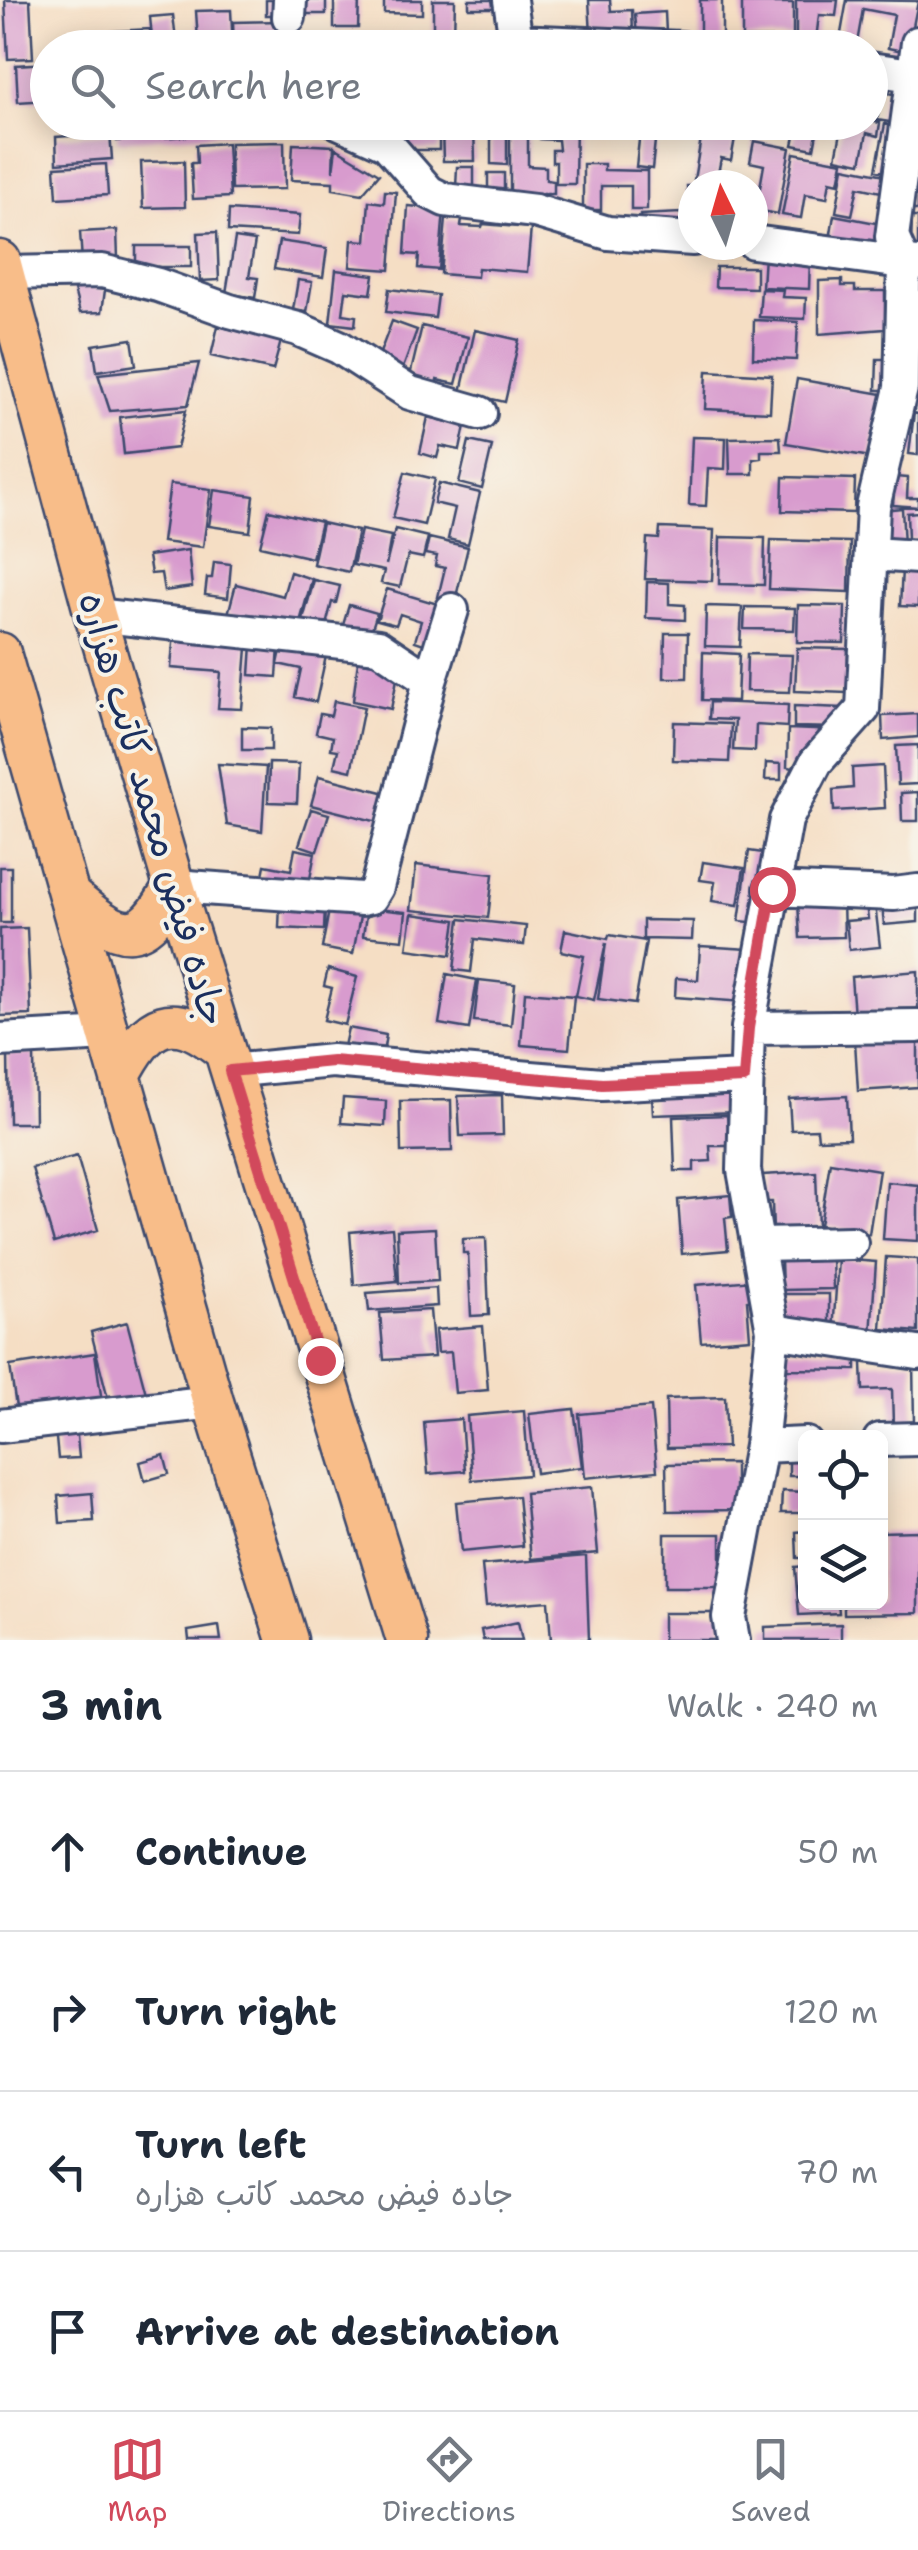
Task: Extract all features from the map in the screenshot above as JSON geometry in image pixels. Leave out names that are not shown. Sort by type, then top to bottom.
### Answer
[{"type":"main road","name":"جاده فیض محمد کاتب هزاره","points":[[2,267],[95,615],[174,886],[407,1640]]},
{"type":"main road","points":[[0,654],[213,1402],[286,1640]]},
{"type":"main road","points":[[71,898],[102,924],[118,931],[137,930],[157,918],[174,886]]},
{"type":"main road","points":[[120,1076],[135,1046],[156,1027],[180,1024],[201,1031],[227,1060]]},
{"type":"street","points":[[510,0],[514,30]]},
{"type":"street","points":[[732,1640],[729,1617],[761,1446],[773,1331],[744,1170],[748,1028],[786,820],[816,762],[863,709],[873,507],[901,388],[911,264],[892,237],[915,59],[888,65]]},
{"type":"street","points":[[378,140],[387,144],[428,192],[445,200],[535,211],[608,233],[678,238]]},
{"type":"street","points":[[768,244],[911,264]]},
{"type":"street","points":[[2,267],[102,272],[158,286],[298,330],[339,347],[410,393],[480,413]]},
{"type":"street","points":[[870,554],[918,557]]},
{"type":"street","points":[[174,886],[362,899],[371,896],[378,887],[452,610]]},
{"type":"street","points":[[95,615],[378,646],[430,682]]},
{"type":"street","points":[[772,889],[894,894],[918,891]]},
{"type":"street","points":[[748,1028],[918,1026]]},
{"type":"street","points":[[0,1040],[108,1034]]},
{"type":"street","points":[[227,1060],[332,1061],[602,1084],[744,1078]]},
{"type":"street","points":[[760,1245],[851,1242]]},
{"type":"street","points":[[773,1331],[918,1353]]},
{"type":"street","points":[[0,1426],[213,1402]]},
{"type":"street","points":[[888,1440],[918,1439]]},
{"type":"street","points":[[761,1446],[798,1444]]},
{"type":"building","points":[[5,0],[30,0],[30,58],[8,59]]},
{"type":"building","points":[[266,0],[287,0],[287,15],[266,15]]},
{"type":"building","points":[[296,0],[326,0],[326,14],[296,14]]},
{"type":"building","points":[[334,0],[359,0],[358,28],[334,28]]},
{"type":"building","points":[[384,0],[422,0],[422,14],[384,13]]},
{"type":"building","points":[[433,0],[455,0],[454,30],[433,30]]},
{"type":"building","points":[[469,0],[502,0],[502,8],[469,8]]},
{"type":"building","points":[[589,0],[610,0],[611,11],[632,10],[633,30],[591,30]]},
{"type":"building","points":[[700,0],[722,0],[722,30],[700,30]]},
{"type":"building","points":[[796,0],[838,0],[836,16],[819,15],[817,30],[796,30]]},
{"type":"building","points":[[847,0],[918,1],[908,52],[888,48],[894,15],[863,9],[859,30],[842,30]]},
{"type":"building","points":[[742,3],[793,3],[793,30],[742,30]]},
{"type":"building","points":[[231,10],[232,30],[197,30],[196,11]]},
{"type":"building","points":[[665,12],[666,30],[637,30],[635,14]]},
{"type":"building","points":[[173,15],[175,30],[151,30],[150,17]]},
{"type":"building","points":[[284,21],[284,30],[233,30],[233,22]]},
{"type":"building","points":[[30,64],[30,101],[18,102],[16,65]]},
{"type":"building","points":[[888,93],[907,97],[902,124],[888,122]]},
{"type":"building","points":[[888,125],[902,128],[894,174],[876,170],[882,140],[888,140]]},
{"type":"building","points":[[56,140],[111,140],[112,159],[57,163]]},
{"type":"building","points":[[398,140],[439,140],[439,150],[398,150]]},
{"type":"building","points":[[442,140],[474,140],[475,161],[443,161]]},
{"type":"building","points":[[491,140],[507,140],[507,165],[491,164]]},
{"type":"building","points":[[510,140],[528,140],[528,166],[546,167],[546,180],[554,181],[554,194],[510,194]]},
{"type":"building","points":[[558,140],[576,140],[575,184],[556,184],[552,150],[559,150]]},
{"type":"building","points":[[639,140],[655,140],[652,169],[636,167]]},
{"type":"building","points":[[701,140],[735,140],[731,160],[721,158],[719,170],[696,170]]},
{"type":"building","points":[[794,140],[816,140],[814,149],[793,145]]},
{"type":"building","points":[[840,140],[866,140],[861,163],[836,158]]},
{"type":"building","points":[[754,141],[790,148],[778,214],[768,212],[768,170],[750,162]]},
{"type":"building","points":[[284,142],[285,189],[231,190],[230,143]]},
{"type":"building","points":[[227,143],[230,197],[193,199],[191,163],[197,163],[196,145]]},
{"type":"building","points":[[293,144],[334,146],[333,171],[336,148],[379,174],[362,194],[333,189],[333,182],[291,180]]},
{"type":"building","points":[[794,153],[843,162],[839,183],[830,181],[827,198],[805,194],[801,218],[782,215]]},
{"type":"building","points":[[184,161],[185,207],[143,208],[141,162]]},
{"type":"building","points":[[106,164],[108,195],[57,198],[55,167]]},
{"type":"building","points":[[583,164],[604,164],[604,170],[647,171],[647,210],[631,210],[631,186],[601,186],[601,210],[583,210]]},
{"type":"building","points":[[918,164],[918,210],[908,210]]},
{"type":"building","points":[[457,167],[474,167],[474,188],[456,188]]},
{"type":"building","points":[[844,167],[885,175],[881,192],[858,187],[852,215],[836,212]]},
{"type":"building","points":[[488,173],[504,173],[504,194],[488,194]]},
{"type":"building","points":[[385,191],[396,192],[390,270],[350,267],[352,240],[366,241],[369,201],[384,203]]},
{"type":"building","points":[[408,206],[444,209],[439,270],[418,268],[419,255],[405,254]]},
{"type":"building","points":[[229,210],[300,215],[298,235],[228,231]]},
{"type":"building","points":[[678,213],[678,229],[640,231],[640,215]]},
{"type":"building","points":[[834,215],[881,224],[876,254],[829,245]]},
{"type":"building","points":[[912,217],[918,217],[918,248],[911,248]]},
{"type":"building","points":[[446,219],[462,220],[461,226],[531,228],[527,272],[478,268],[477,277],[441,274]]},
{"type":"building","points":[[117,230],[118,259],[82,261],[80,232]]},
{"type":"building","points":[[217,232],[219,280],[200,281],[198,233]]},
{"type":"building","points":[[235,238],[255,241],[249,277],[258,278],[255,298],[226,293]]},
{"type":"building","points":[[279,241],[327,248],[323,277],[274,269]]},
{"type":"building","points":[[136,246],[191,246],[191,267],[136,267]]},
{"type":"building","points":[[768,255],[810,258],[809,289],[762,287],[764,260],[768,260]]},
{"type":"building","points":[[716,267],[756,267],[756,288],[715,287]]},
{"type":"building","points":[[336,270],[374,275],[371,294],[346,291],[343,314],[356,316],[355,326],[330,323]]},
{"type":"building","points":[[298,280],[312,282],[307,312],[293,310]]},
{"type":"building","points":[[842,280],[842,286],[855,286],[855,291],[885,291],[885,329],[819,334],[819,281]]},
{"type":"building","points":[[73,286],[105,290],[102,312],[80,313]]},
{"type":"building","points":[[389,289],[438,295],[435,318],[386,312]]},
{"type":"building","points":[[761,289],[783,290],[782,297],[806,298],[805,319],[759,317]]},
{"type":"building","points":[[754,320],[798,322],[796,360],[753,358]]},
{"type":"building","points":[[392,321],[417,330],[403,368],[378,358]]},
{"type":"building","points":[[218,326],[281,341],[273,370],[211,356]]},
{"type":"building","points":[[422,326],[468,337],[456,384],[437,380],[435,386],[409,380]]},
{"type":"building","points":[[475,330],[519,340],[505,402],[461,392]]},
{"type":"building","points":[[132,339],[136,365],[97,371],[93,345]]},
{"type":"building","points":[[877,359],[896,359],[896,390],[876,390]]},
{"type":"building","points":[[199,363],[188,405],[110,411],[98,374]]},
{"type":"building","points":[[707,371],[772,375],[770,412],[705,409]]},
{"type":"building","points":[[797,379],[882,394],[871,457],[786,443]]},
{"type":"building","points":[[186,410],[177,448],[124,454],[120,417]]},
{"type":"building","points":[[914,413],[918,414],[918,455],[909,454]]},
{"type":"building","points":[[428,417],[465,426],[460,450],[440,446],[437,458],[420,453]]},
{"type":"building","points":[[692,437],[726,438],[725,469],[708,468],[706,506],[689,505]]},
{"type":"building","points":[[780,437],[781,451],[761,451],[761,458],[753,459],[753,474],[730,474],[729,438]]},
{"type":"building","points":[[469,441],[492,446],[482,489],[459,483]]},
{"type":"building","points":[[405,472],[435,479],[424,525],[393,518]]},
{"type":"building","points":[[783,477],[855,479],[854,513],[782,511]]},
{"type":"building","points":[[895,477],[908,478],[907,498],[918,498],[918,507],[893,505]]},
{"type":"building","points":[[439,483],[480,493],[468,544],[448,539],[455,508],[434,503]]},
{"type":"building","points":[[170,484],[211,489],[203,547],[162,542]]},
{"type":"building","points":[[214,490],[254,496],[250,532],[209,526]]},
{"type":"building","points":[[902,508],[904,546],[883,547],[882,510]]},
{"type":"building","points":[[269,510],[321,522],[312,558],[260,546]]},
{"type":"building","points":[[918,512],[918,539],[908,539],[907,513]]},
{"type":"building","points":[[322,523],[358,531],[349,572],[313,564]]},
{"type":"building","points":[[660,528],[714,530],[712,581],[645,579],[647,538],[659,539]]},
{"type":"building","points":[[395,529],[428,537],[423,558],[408,555],[400,587],[381,583],[384,571],[353,565],[361,530],[391,536],[386,565]]},
{"type":"building","points":[[720,537],[765,538],[764,585],[719,584]]},
{"type":"building","points":[[429,538],[468,547],[455,601],[438,597],[445,568],[435,566],[437,556],[425,554]]},
{"type":"building","points":[[771,540],[850,542],[849,592],[769,589]]},
{"type":"building","points":[[188,550],[192,587],[164,591],[161,573],[151,574],[148,556]]},
{"type":"building","points":[[214,562],[231,564],[228,598],[205,595]]},
{"type":"building","points":[[902,569],[918,570],[918,607],[900,606]]},
{"type":"building","points":[[290,572],[312,579],[298,629],[228,614],[236,584],[283,596]]},
{"type":"building","points":[[314,580],[340,586],[323,637],[300,631]]},
{"type":"building","points":[[647,582],[669,583],[669,604],[685,605],[685,620],[646,618]]},
{"type":"building","points":[[387,589],[448,607],[435,648],[415,641],[421,621],[400,614],[396,625],[377,620]]},
{"type":"building","points":[[349,605],[377,613],[368,641],[341,632]]},
{"type":"building","points":[[798,605],[845,606],[844,643],[797,642]]},
{"type":"building","points":[[706,606],[742,607],[740,647],[705,646]]},
{"type":"building","points":[[745,607],[795,608],[794,630],[744,629]]},
{"type":"building","points":[[174,631],[248,636],[242,709],[218,708],[221,672],[171,668]]},
{"type":"building","points":[[665,633],[688,633],[687,678],[664,678]]},
{"type":"building","points":[[252,644],[279,646],[277,677],[250,675]]},
{"type":"building","points":[[282,646],[326,656],[316,702],[295,697],[301,669],[278,664]]},
{"type":"building","points":[[797,648],[848,649],[847,693],[795,691]]},
{"type":"building","points":[[703,652],[739,654],[737,701],[702,700]]},
{"type":"building","points":[[747,654],[792,655],[790,692],[746,691]]},
{"type":"building","points":[[358,661],[399,669],[391,709],[353,701]]},
{"type":"building","points":[[334,701],[364,707],[351,771],[334,767],[338,750],[331,749],[333,737],[316,733],[320,714],[331,716]]},
{"type":"building","points":[[710,702],[788,705],[787,727],[756,725],[755,751],[733,750],[735,720],[709,719]]},
{"type":"building","points":[[794,706],[843,708],[842,728],[794,727]]},
{"type":"building","points":[[918,714],[918,737],[883,740],[882,716]]},
{"type":"building","points":[[674,722],[731,724],[729,762],[673,760]]},
{"type":"building","points":[[242,727],[271,728],[271,750],[242,750]]},
{"type":"building","points":[[788,729],[839,731],[808,770],[787,767]]},
{"type":"building","points":[[918,745],[918,784],[898,785],[896,746]]},
{"type":"building","points":[[269,763],[299,764],[297,803],[268,802]]},
{"type":"building","points":[[766,763],[781,764],[781,780],[765,780]]},
{"type":"building","points":[[218,764],[266,767],[262,831],[227,825]]},
{"type":"building","points":[[883,766],[885,808],[834,811],[833,790],[853,788],[852,768]]},
{"type":"building","points":[[319,776],[386,793],[378,822],[311,805]]},
{"type":"building","points":[[918,792],[918,821],[902,821],[901,793]]},
{"type":"building","points":[[311,809],[329,814],[317,851],[299,845]]},
{"type":"building","points":[[295,849],[315,853],[308,889],[262,880],[265,865],[291,870]]},
{"type":"building","points":[[749,851],[770,854],[760,923],[739,921]]},
{"type":"building","points":[[703,862],[744,868],[738,905],[712,901],[715,882],[700,880]]},
{"type":"building","points":[[416,865],[493,874],[488,918],[411,910]]},
{"type":"building","points":[[0,867],[11,867],[11,923],[0,923]]},
{"type":"building","points":[[843,900],[844,937],[800,938],[798,902]]},
{"type":"building","points":[[918,901],[918,922],[884,925],[882,905]]},
{"type":"building","points":[[280,904],[325,906],[324,930],[279,928]]},
{"type":"building","points":[[875,904],[880,947],[849,950],[846,921],[868,919],[866,905]]},
{"type":"building","points":[[330,905],[361,911],[353,954],[322,948]]},
{"type":"building","points":[[367,908],[406,912],[403,940],[363,936]]},
{"type":"building","points":[[412,914],[456,920],[451,955],[407,949]]},
{"type":"building","points":[[460,919],[526,926],[524,945],[475,939],[471,972],[454,970]]},
{"type":"building","points":[[643,920],[693,921],[692,940],[643,939]]},
{"type":"building","points":[[27,928],[31,1015],[0,1016],[0,929]]},
{"type":"building","points":[[565,930],[608,939],[609,935],[646,941],[635,1004],[598,999],[606,943],[594,1000],[576,996],[584,956],[561,951]]},
{"type":"building","points":[[700,946],[748,949],[744,1002],[675,997],[676,978],[698,980]]},
{"type":"building","points":[[328,969],[357,977],[345,1025],[324,1020],[332,988],[324,986]]},
{"type":"building","points":[[918,971],[918,1009],[854,1015],[851,977]]},
{"type":"building","points":[[447,974],[477,980],[469,1029],[439,1024]]},
{"type":"building","points":[[479,980],[515,984],[511,1025],[474,1021]]},
{"type":"building","points":[[525,992],[574,996],[569,1049],[521,1045]]},
{"type":"building","points":[[348,1028],[386,1035],[383,1053],[344,1046]]},
{"type":"building","points":[[918,1037],[918,1087],[858,1091],[855,1041]]},
{"type":"building","points":[[8,1054],[34,1054],[35,1123],[9,1123]]},
{"type":"building","points":[[737,1092],[738,1112],[653,1115],[652,1095]]},
{"type":"building","points":[[502,1095],[503,1135],[460,1136],[458,1096]]},
{"type":"building","points":[[847,1096],[849,1138],[818,1139],[817,1129],[791,1130],[789,1099]]},
{"type":"building","points":[[343,1098],[386,1101],[385,1126],[341,1123]]},
{"type":"building","points":[[451,1100],[452,1151],[401,1152],[400,1101]]},
{"type":"building","points":[[727,1115],[729,1146],[710,1146],[711,1161],[694,1162],[694,1171],[675,1171],[673,1117]]},
{"type":"building","points":[[77,1156],[98,1230],[54,1243],[32,1168]]},
{"type":"building","points":[[830,1162],[879,1170],[869,1234],[820,1225]]},
{"type":"building","points":[[816,1172],[818,1228],[773,1230],[772,1202],[763,1202],[762,1175]]},
{"type":"building","points":[[887,1182],[918,1185],[918,1241],[883,1239]]},
{"type":"building","points":[[730,1195],[732,1217],[725,1218],[728,1250],[682,1254],[678,1200]]},
{"type":"building","points":[[392,1228],[397,1281],[354,1285],[350,1232]]},
{"type":"building","points":[[435,1228],[438,1281],[399,1283],[397,1230]]},
{"type":"building","points":[[486,1238],[489,1315],[471,1316],[468,1253],[463,1253],[463,1239]]},
{"type":"building","points":[[832,1257],[833,1289],[782,1290],[781,1258]]},
{"type":"building","points":[[886,1257],[918,1259],[918,1332],[881,1329]]},
{"type":"building","points":[[838,1259],[876,1262],[871,1335],[833,1332]]},
{"type":"building","points":[[753,1280],[755,1299],[747,1300],[750,1338],[701,1342],[696,1285]]},
{"type":"building","points":[[436,1288],[437,1306],[369,1311],[367,1293]]},
{"type":"building","points":[[781,1294],[829,1294],[829,1329],[781,1321]]},
{"type":"building","points":[[430,1310],[434,1357],[384,1360],[380,1313]]},
{"type":"building","points":[[127,1322],[148,1401],[111,1410],[91,1332]]},
{"type":"building","points":[[483,1326],[488,1390],[455,1393],[451,1352],[437,1353],[435,1330]]},
{"type":"building","points":[[787,1349],[856,1351],[856,1370],[787,1369]]},
{"type":"building","points":[[95,1353],[103,1409],[18,1421],[10,1366]]},
{"type":"building","points":[[913,1361],[914,1425],[893,1425],[892,1389],[863,1390],[862,1362]]},
{"type":"building","points":[[725,1397],[727,1447],[667,1448],[666,1399]]},
{"type":"building","points":[[651,1407],[657,1471],[585,1478],[579,1414]]},
{"type":"building","points":[[574,1409],[582,1467],[536,1473],[529,1414]]},
{"type":"building","points":[[524,1411],[529,1475],[472,1480],[467,1416]]},
{"type":"building","points":[[461,1419],[465,1471],[428,1474],[424,1422]]},
{"type":"building","points":[[76,1426],[79,1458],[58,1459],[55,1428]]},
{"type":"building","points":[[789,1448],[798,1448],[798,1476],[789,1476]]},
{"type":"building","points":[[164,1455],[169,1474],[145,1481],[140,1462]]},
{"type":"building","points":[[735,1463],[735,1510],[667,1511],[666,1464]]},
{"type":"building","points":[[592,1487],[598,1553],[531,1559],[525,1493]]},
{"type":"building","points":[[782,1491],[798,1492],[798,1513],[781,1513]]},
{"type":"building","points":[[92,1493],[94,1521],[60,1523],[58,1496]]},
{"type":"building","points":[[518,1496],[523,1546],[461,1552],[456,1502]]},
{"type":"building","points":[[918,1531],[918,1613],[844,1614],[844,1610],[888,1610],[888,1532]]},
{"type":"building","points":[[665,1534],[721,1534],[721,1587],[665,1587]]},
{"type":"building","points":[[586,1556],[589,1640],[551,1640],[548,1601],[486,1606],[482,1565]]},
{"type":"building","points":[[799,1610],[839,1613],[799,1615]]},
{"type":"building","points":[[663,1613],[722,1613],[722,1640],[663,1640]]},
{"type":"building","points":[[518,1622],[522,1640],[483,1640],[481,1630]]},
{"type":"building","points":[[841,1624],[841,1640],[765,1640],[765,1627]]},
{"type":"building","points":[[219,1626],[221,1640],[189,1640],[188,1631]]},
{"type":"route","points":[[320,1360],[230,1071],[332,1061],[602,1084],[744,1078],[748,1028],[772,889]]}]
